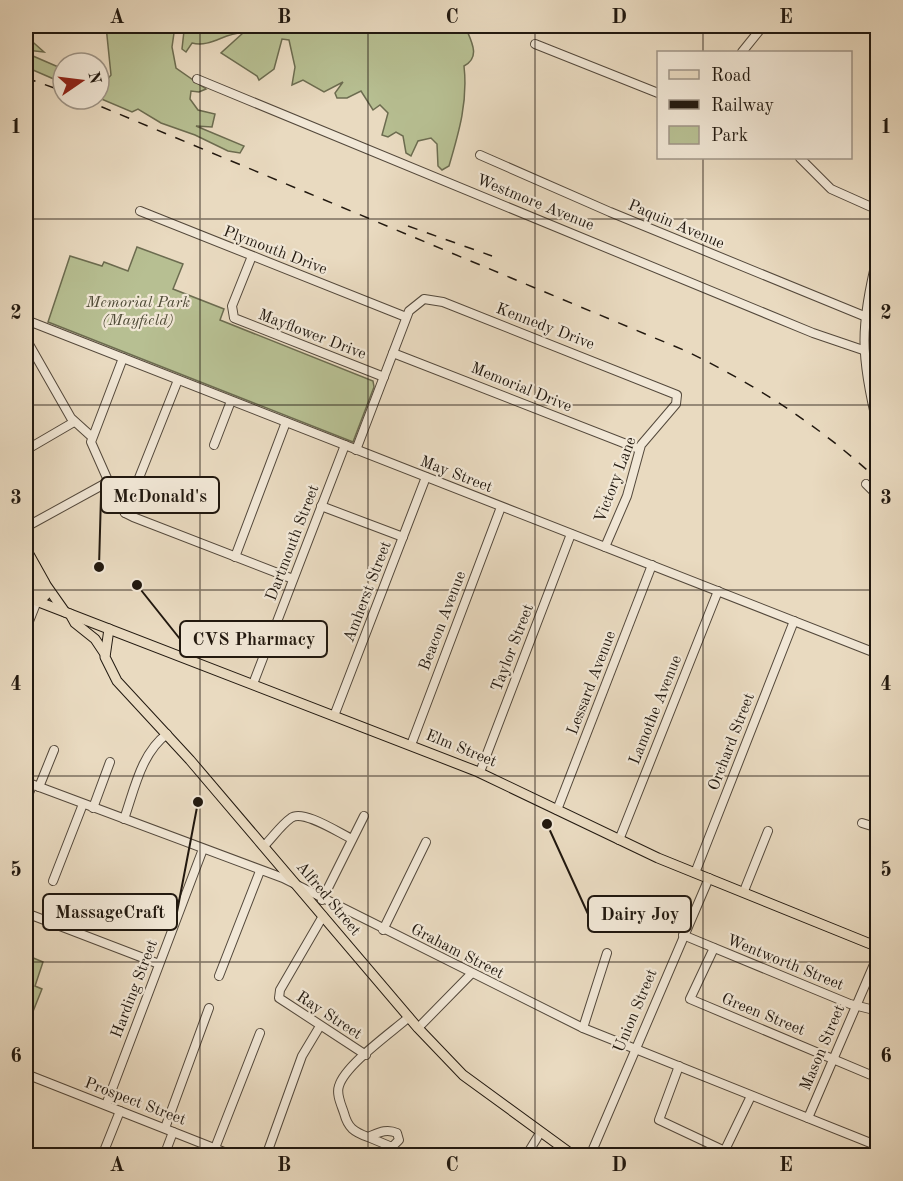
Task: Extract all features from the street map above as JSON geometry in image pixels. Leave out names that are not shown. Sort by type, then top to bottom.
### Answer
[{"type":"main road","points":[[26,549],[45,583],[68,613]]},
{"type":"main road","points":[[26,559],[36,581],[37,601],[45,596],[45,583]]},
{"type":"main road","name":"Elm Street","points":[[26,597],[480,772],[619,840],[878,947]]},
{"type":"main road","name":"Alfred Street","points":[[68,613],[75,623],[93,636],[117,681],[167,734],[418,1028],[456,1069],[540,1133],[574,1155]]},
{"type":"main road","points":[[105,655],[109,629]]},
{"type":"street","points":[[743,51],[763,26]]},
{"type":"street","points":[[535,44],[657,93]]},
{"type":"street","name":"Westmore Avenue","points":[[197,79],[802,328],[863,350]]},
{"type":"street","name":"Paquin Avenue","points":[[480,155],[610,212],[864,316]]},
{"type":"street","points":[[801,159],[831,189],[878,210]]},
{"type":"street","name":"Plymouth Drive","points":[[140,211],[404,316]]},
{"type":"street","points":[[878,254],[864,316],[863,350],[878,427]]},
{"type":"street","name":"Mayflower Drive","points":[[252,256],[232,306],[232,314],[240,321],[384,377]]},
{"type":"street","name":"Kennedy Drive","points":[[404,316],[419,301],[438,300],[672,391],[678,397]]},
{"type":"street","points":[[356,450],[393,353],[404,316]]},
{"type":"street","name":"May Street","points":[[26,320],[878,654]]},
{"type":"street","points":[[26,339],[74,422],[92,437]]},
{"type":"street","name":"Memorial Drive","points":[[393,353],[639,449]]},
{"type":"street","points":[[123,358],[92,437],[93,446],[108,482],[125,513],[293,579]]},
{"type":"street","points":[[125,513],[178,380]]},
{"type":"street","name":"Victory Lane","points":[[605,547],[627,496],[639,449],[644,439],[676,404],[678,397]]},
{"type":"street","points":[[214,445],[231,401]]},
{"type":"street","points":[[26,450],[74,422]]},
{"type":"street","points":[[235,557],[286,422]]},
{"type":"street","name":"Dartmouth Street","points":[[253,684],[345,445]]},
{"type":"street","name":"Amherst Street","points":[[334,716],[426,477]]},
{"type":"street","points":[[26,527],[108,482]]},
{"type":"street","points":[[866,484],[878,496]]},
{"type":"street","points":[[321,506],[403,537]]},
{"type":"street","name":"Beacon Avenue","points":[[411,745],[501,507]]},
{"type":"street","name":"Taylor Street","points":[[480,772],[571,534]]},
{"type":"street","name":"Lessard Avenue","points":[[557,810],[652,565]]},
{"type":"street","name":"Lamothe Avenue","points":[[619,840],[718,591]]},
{"type":"street","points":[[26,629],[37,601]]},
{"type":"street","name":"Orchard Street","points":[[695,873],[794,621]]},
{"type":"street","points":[[124,819],[146,760],[153,748],[167,734]]},
{"type":"street","points":[[26,801],[32,785],[54,750]]},
{"type":"street","points":[[93,808],[110,762]]},
{"type":"street","name":"Graham Street","points":[[32,785],[298,887],[583,1028],[878,1147]]},
{"type":"street","points":[[53,880],[83,804]]},
{"type":"street","points":[[264,846],[292,817],[300,814],[352,839]]},
{"type":"street","points":[[322,900],[364,816]]},
{"type":"street","points":[[862,822],[878,828]]},
{"type":"street","points":[[744,891],[768,831]]},
{"type":"street","points":[[383,930],[426,843]]},
{"type":"street","name":"Harding Street","points":[[106,1105],[203,849]]},
{"type":"street","points":[[219,976],[260,871]]},
{"type":"street","name":"Union Street","points":[[590,1155],[708,878]]},
{"type":"street","points":[[26,913],[159,964]]},
{"type":"street","name":"Ray Street","points":[[323,916],[279,996],[282,1002],[366,1055],[409,1017]]},
{"type":"street","name":"Wentworth Street","points":[[683,935],[856,1006],[878,1011]]},
{"type":"street","name":"Green Street","points":[[714,948],[690,999],[878,1078]]},
{"type":"street","points":[[583,1028],[607,953]]},
{"type":"street","name":"Mason Street","points":[[808,1118],[878,955]]},
{"type":"street","points":[[418,1028],[471,974]]},
{"type":"street","points":[[165,1128],[209,1008]]},
{"type":"street","points":[[266,1155],[303,1056],[320,1026]]},
{"type":"street","points":[[215,1148],[260,1033]]},
{"type":"street","points":[[366,1055],[345,1075],[338,1092],[350,1129],[368,1137]]},
{"type":"street","points":[[679,1066],[659,1120],[724,1153],[751,1096]]},
{"type":"street","name":"Prospect Street","points":[[26,1074],[230,1155]]},
{"type":"street","points":[[102,1155],[120,1111]]},
{"type":"street","points":[[164,1155],[173,1132]]},
{"type":"street","points":[[526,1155],[540,1133]]},
{"type":"street","points":[[875,1155],[878,1147]]},
{"type":"green space","points":[[106,26],[175,26],[172,47],[176,68],[206,89],[199,92],[191,91],[190,99],[198,110],[215,114],[212,127],[196,126],[244,146],[240,153],[228,151],[195,135],[161,123],[138,109],[132,112],[111,103],[111,51],[109,51]]},
{"type":"green space","points":[[197,26],[465,26],[474,53],[464,66],[464,104],[449,166],[442,170],[438,166],[437,144],[431,138],[418,141],[411,156],[406,153],[403,136],[396,132],[388,137],[382,135],[388,113],[380,105],[373,110],[361,91],[347,98],[337,98],[335,93],[343,82],[324,92],[303,80],[292,85],[295,67],[289,40],[282,39],[274,69],[259,80],[257,76],[221,53],[243,33],[236,33],[212,42],[192,43],[186,52],[182,49],[184,31]]},
{"type":"green space","points":[[26,36],[44,52],[26,50]]},
{"type":"green space","points":[[26,50],[33,56],[51,64],[51,78],[26,67]]},
{"type":"green space","name":"Memorial Park (Mayfield)","points":[[137,247],[183,264],[173,289],[224,309],[220,320],[373,381],[374,387],[353,442],[48,322],[70,256],[102,266],[104,262],[128,271]]},
{"type":"green space","points":[[26,955],[43,962],[35,986],[42,989],[26,1029]]},
{"type":"railway","points":[[26,78],[51,87]]},
{"type":"railway","points":[[111,111],[686,351],[737,378],[810,424],[878,480]]},
{"type":"railway","points":[[408,226],[492,256]]},
{"type":"place","name":"McDonald's","points":[[99,567]]},
{"type":"place","name":"CVS Pharmacy","points":[[137,585]]},
{"type":"place","name":"MassageCraft","points":[[198,802]]},
{"type":"place","name":"Dairy Joy","points":[[547,824]]}]
